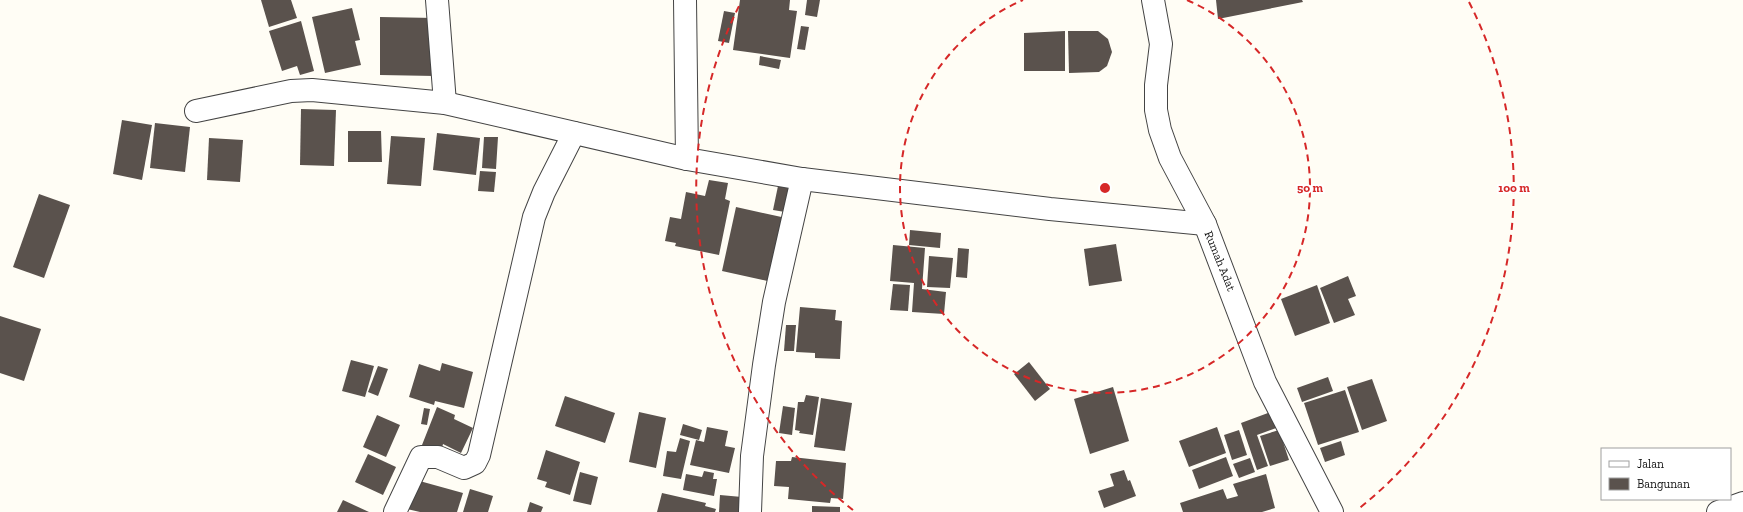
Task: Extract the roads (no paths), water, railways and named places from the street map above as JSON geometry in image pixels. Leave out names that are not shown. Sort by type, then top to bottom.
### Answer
[{"type":"street","points":[[437,0],[445,103]]},
{"type":"street","points":[[685,0],[688,159]]},
{"type":"street","name":"Rumah Adat","points":[[1153,0],[1161,44],[1156,85],[1156,110],[1160,130],[1170,158],[1205,224],[1265,382],[1332,512]]},
{"type":"street","points":[[196,111],[291,91],[312,90],[445,103],[688,159],[802,179],[1050,208],[1205,224]]},
{"type":"street","points":[[395,512],[421,457],[438,457],[464,468],[475,463],[479,455],[534,217],[544,192],[574,133]]},
{"type":"street","points":[[750,512],[752,456],[765,357],[774,302],[802,179]]},
{"type":"street","points":[[1718,512],[1743,503]]}]
